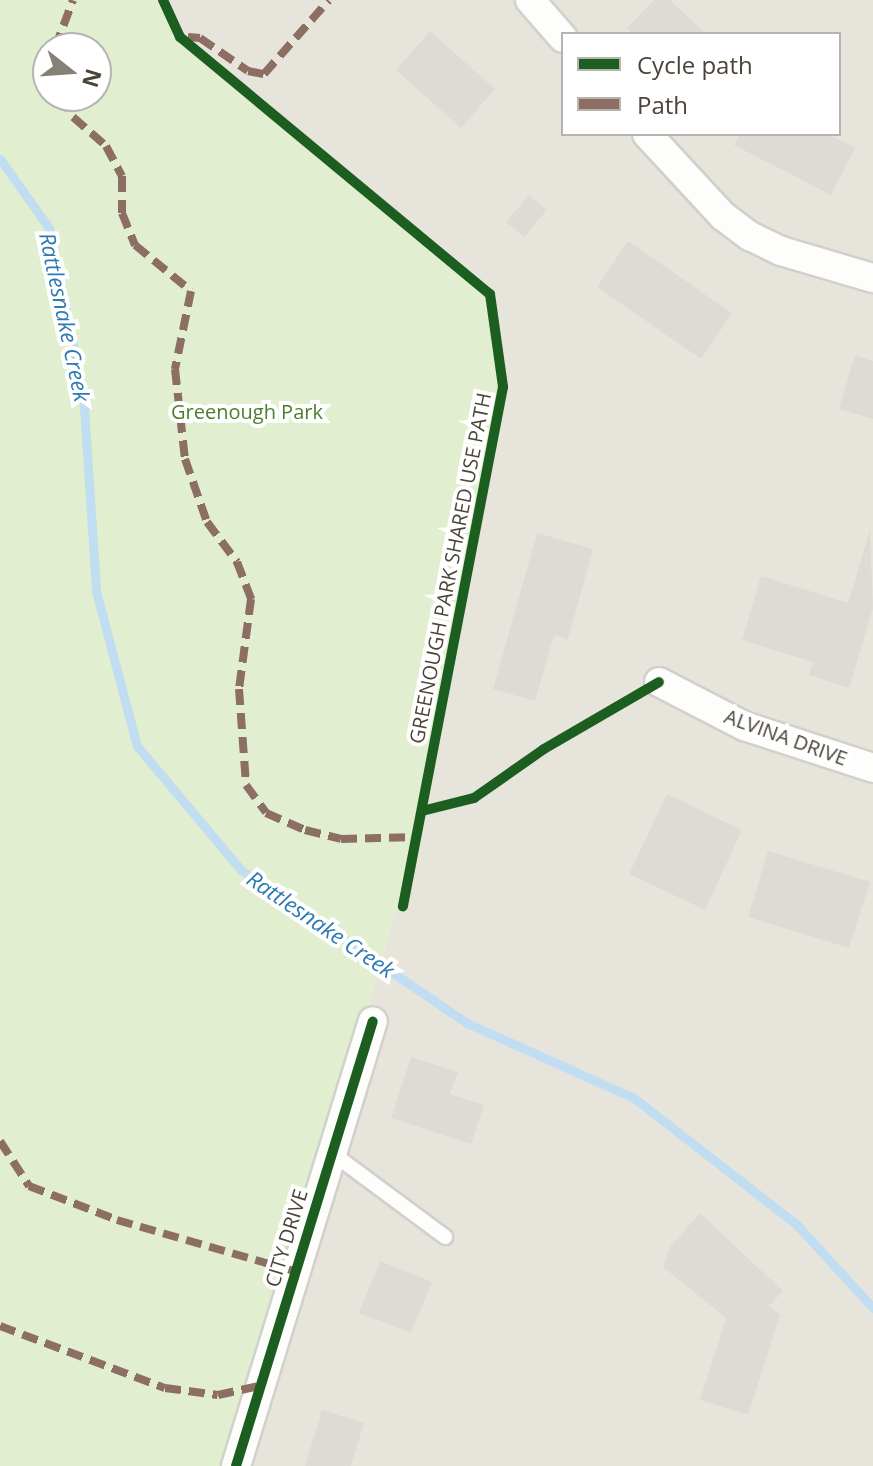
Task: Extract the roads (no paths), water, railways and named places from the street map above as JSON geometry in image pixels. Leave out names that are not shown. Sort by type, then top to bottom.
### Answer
[{"type":"street","points":[[530,0],[561,36]]},
{"type":"street","points":[[649,136],[723,216],[750,236],[781,251],[873,278]]},
{"type":"street","name":"ALVINA DRIVE","points":[[659,682],[744,726],[873,768]]},
{"type":"street","name":"CITY DRIVE","points":[[236,1466],[373,1022]]},
{"type":"lane","points":[[331,1152],[445,1237]]},
{"type":"waterway","name":"Rattlesnake Creek","points":[[0,159],[49,228],[83,393],[96,591],[137,746],[241,870],[467,1023],[634,1098],[797,1225],[873,1308]]},
{"type":"park label","name":"Greenough Park","points":[[247,411]]}]
